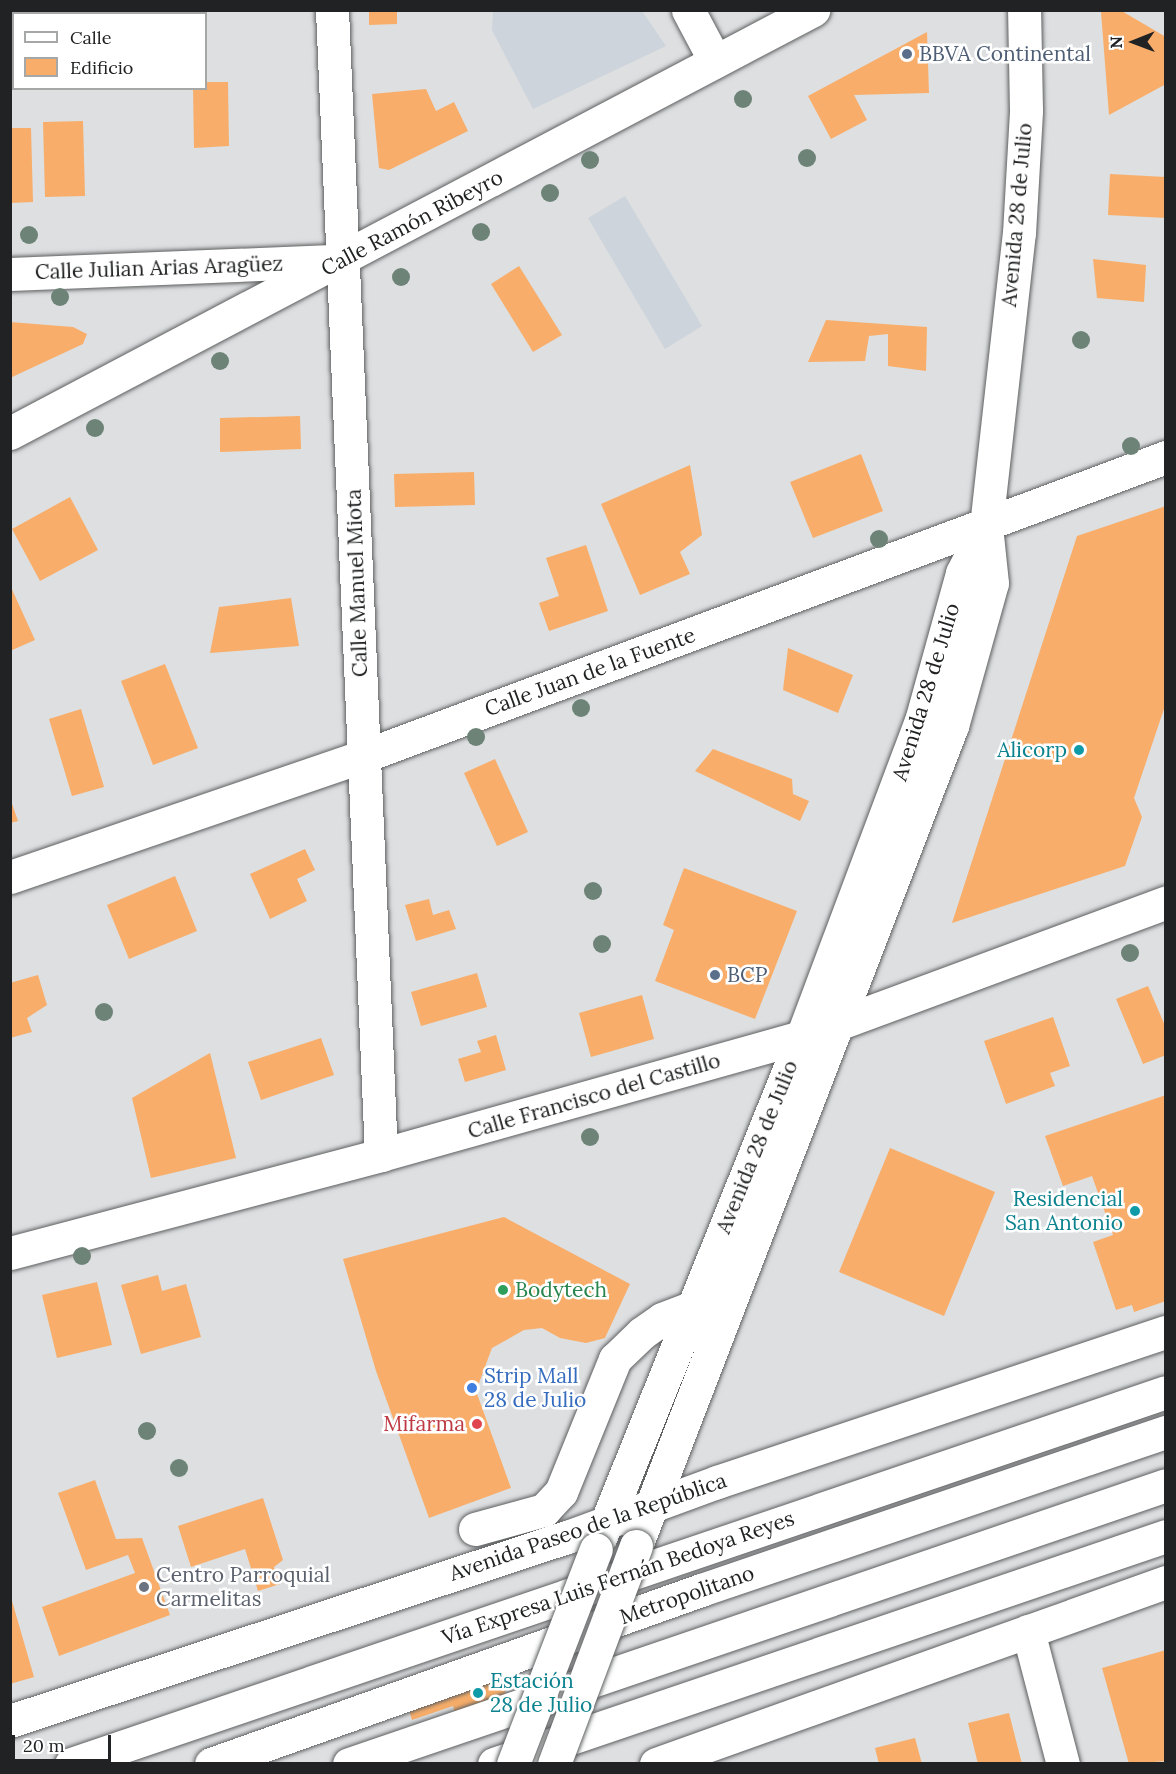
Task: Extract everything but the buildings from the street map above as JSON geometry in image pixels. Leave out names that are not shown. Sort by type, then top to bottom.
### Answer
[{"type":"main road","name":"Calle Manuel Miota","points":[[332,10],[381,1155]]},
{"type":"main road","points":[[688,10],[715,61]]},
{"type":"main road","name":"Calle Ramón Ribeyro","points":[[10,434],[813,10]]},
{"type":"main road","name":"Avenida 28 de Julio","points":[[554,1764],[952,726],[992,583],[986,526],[1019,233],[1026,110],[1024,10]]},
{"type":"main road","name":"Calle Julian Arias Aragüez","points":[[10,274],[343,260]]},
{"type":"main road","name":"Calle Juan de la Fuente","points":[[10,877],[364,756],[1166,457]]},
{"type":"main road","name":"Avenida 28 de Julio","points":[[513,1764],[601,1536],[802,1037],[921,721],[962,573],[986,526]]},
{"type":"main road","name":"Calle Francisco del Castillo","points":[[10,1253],[381,1155],[802,1037],[838,1026],[1166,902]]},
{"type":"main road","points":[[475,1529],[544,1510],[561,1492],[615,1359],[642,1333],[662,1319],[693,1307]]},
{"type":"main road","name":"Avenida Paseo de la República","points":[[10,1721],[601,1536],[651,1506],[717,1482],[1166,1332]]},
{"type":"main road","name":"Vía Expresa Luis Fernán Bedoya Reyes","points":[[71,1764],[1166,1392]]},
{"type":"main road","name":"Metropolitano","points":[[211,1764],[701,1590],[1166,1432]]},
{"type":"main road","points":[[349,1764],[1166,1485]]},
{"type":"main road","points":[[494,1764],[1166,1536]]},
{"type":"main road","points":[[656,1764],[1166,1582]]},
{"type":"main road","points":[[1028,1631],[1063,1764]]},
{"type":"shaded area","points":[[493,11],[642,11],[666,46],[533,109],[492,30]]},
{"type":"shaded area","points":[[625,196],[702,326],[665,349],[588,218]]},
{"type":"place","name":"BBVA Continental","points":[[907,54]]},
{"type":"place","name":"Alicorp","points":[[1079,750]]},
{"type":"place","name":"BCP","points":[[715,975]]},
{"type":"place","name":"Residencial San Antonio","points":[[1135,1211]]},
{"type":"place","name":"Bodytech","points":[[503,1290]]},
{"type":"place","name":"Strip Mall 28 de Julio","points":[[472,1388]]},
{"type":"place","name":"Mifarma","points":[[477,1424]]},
{"type":"place","name":"Centro Parroquial Carmelitas","points":[[144,1587]]},
{"type":"place","name":"Estación 28 de Julio","points":[[478,1693]]}]
